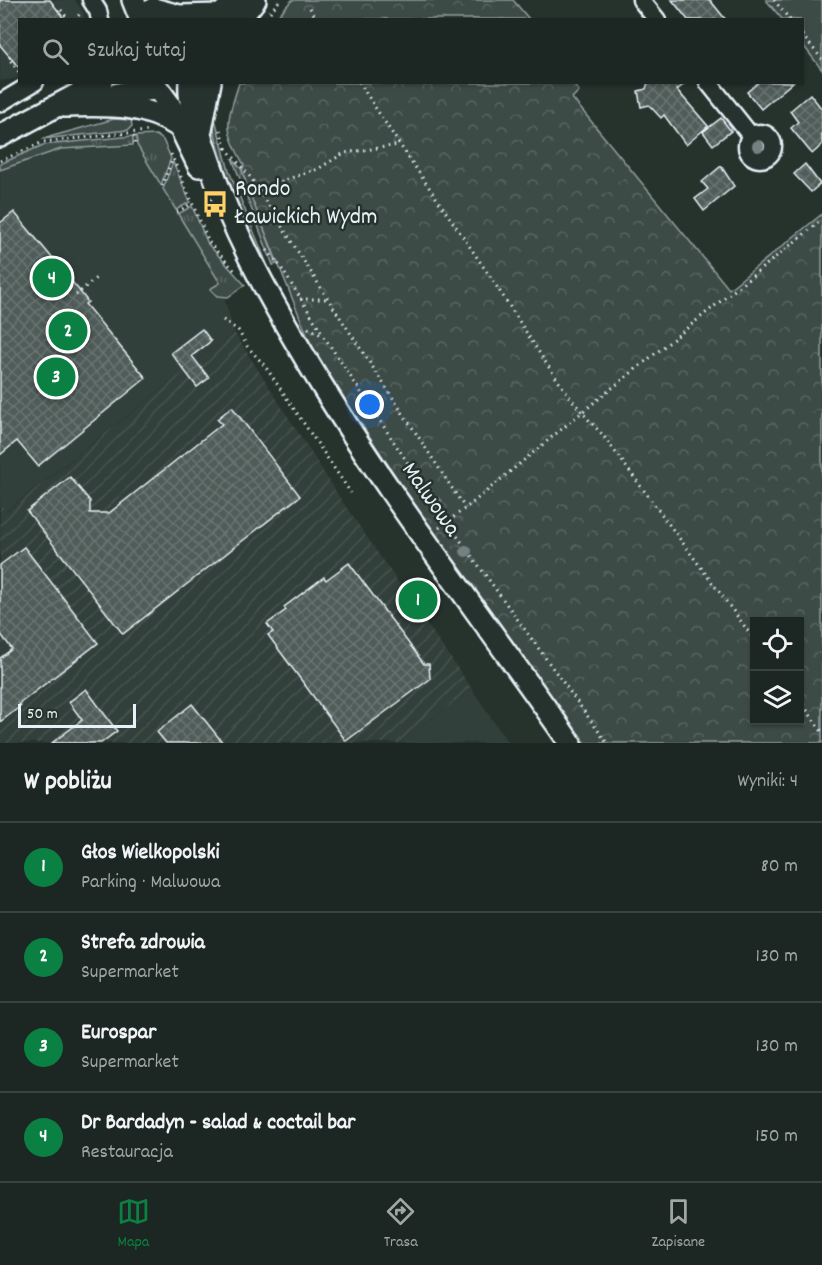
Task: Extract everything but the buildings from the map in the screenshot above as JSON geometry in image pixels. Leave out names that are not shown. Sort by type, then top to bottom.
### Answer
[{"type":"street","points":[[90,0],[98,11],[100,18]]},
{"type":"street","points":[[133,0],[147,14],[225,18],[255,0]]},
{"type":"street","points":[[225,18],[236,0]]},
{"type":"street","points":[[641,0],[655,18]]},
{"type":"street","points":[[0,103],[32,84]]},
{"type":"street","points":[[0,136],[59,107],[98,84]]},
{"type":"street","points":[[59,107],[154,86],[172,92],[186,84]]},
{"type":"street","name":"Malwowa","points":[[188,84],[190,101],[210,130],[227,211],[259,280]]},
{"type":"street","points":[[210,84],[210,130]]},
{"type":"street","points":[[710,84],[751,136]]},
{"type":"street","name":"Malwowa","points":[[154,86],[169,104],[227,232],[259,280],[335,409],[570,743]]},
{"type":"street","points":[[59,107],[128,106],[152,113],[180,127]]},
{"type":"path","points":[[774,0],[788,18]]},
{"type":"path","points":[[778,5],[784,0]]},
{"type":"path","points":[[310,8],[316,18]]},
{"type":"path","points":[[61,11],[67,18]]},
{"type":"path","points":[[804,37],[822,59]]},
{"type":"path","points":[[10,57],[8,58],[18,71]]},
{"type":"path","points":[[360,84],[580,413],[603,434],[750,634]]},
{"type":"path","points":[[0,161],[43,142],[153,130]]},
{"type":"path","points":[[210,130],[251,178],[465,508]]},
{"type":"path","points":[[134,136],[135,145]]},
{"type":"path","points":[[258,189],[318,169],[344,153],[399,145]]},
{"type":"path","points":[[226,148],[230,163]]},
{"type":"path","points":[[170,151],[210,244],[238,275]]},
{"type":"path","points":[[162,186],[172,160]]},
{"type":"path","points":[[177,212],[199,201]]},
{"type":"path","points":[[425,538],[822,220]]},
{"type":"path","points":[[268,261],[262,246],[280,266],[447,522],[607,743]]},
{"type":"path","points":[[76,296],[96,278]]},
{"type":"path","points":[[300,299],[328,299]]},
{"type":"path","points":[[223,320],[238,330],[351,493]]},
{"type":"path","points":[[301,326],[325,338]]},
{"type":"path","points":[[804,706],[822,732]]},
{"type":"shaded area","points":[[0,0],[75,0],[84,13],[84,18],[18,18],[18,78],[0,81]]},
{"type":"shaded area","points":[[137,146],[220,283],[234,332],[6,511],[0,504],[0,170],[61,149]]},
{"type":"shaded area","points":[[234,332],[342,501],[472,689],[399,743],[0,743],[0,504],[7,511]]},
{"type":"shaded area","points":[[472,689],[508,743],[399,743]]},
{"type":"green space","points":[[292,0],[513,0],[528,18],[276,18]]},
{"type":"green space","points":[[766,0],[822,0],[822,70],[804,46],[804,18],[781,18]]},
{"type":"green space","points":[[239,84],[573,84],[579,91],[572,98],[729,289],[822,214],[822,743],[585,743],[405,491],[314,352],[249,192],[242,170],[244,165],[232,141],[229,124]]},
{"type":"green space","points":[[114,119],[131,120],[132,126],[128,130],[42,139]]},
{"type":"green space","points":[[215,119],[229,171],[274,281],[254,243],[229,182],[212,120]]},
{"type":"green space","points":[[156,135],[163,140],[171,158],[161,185],[137,145],[136,136]]},
{"type":"green space","points":[[133,136],[133,145],[61,149],[0,170],[0,164],[43,145]]},
{"type":"green space","points":[[232,158],[242,170],[277,264],[273,265]]},
{"type":"green space","points":[[173,162],[190,202],[176,210],[163,189]]},
{"type":"green space","points":[[192,206],[208,244],[245,285],[228,297],[217,296],[210,289],[220,283],[178,214]]},
{"type":"place","name":"Rondo Ławickich Wydm","points":[[215,204]]},
{"type":"place","name":"Dr Bardadyn - salad & coctail bar","points":[[52,278]]},
{"type":"place","name":"Strefa zdrowia","points":[[68,331]]},
{"type":"place","name":"Eurospar","points":[[56,377]]},
{"type":"place","name":"Głos Wielkopolski","points":[[418,600]]}]
